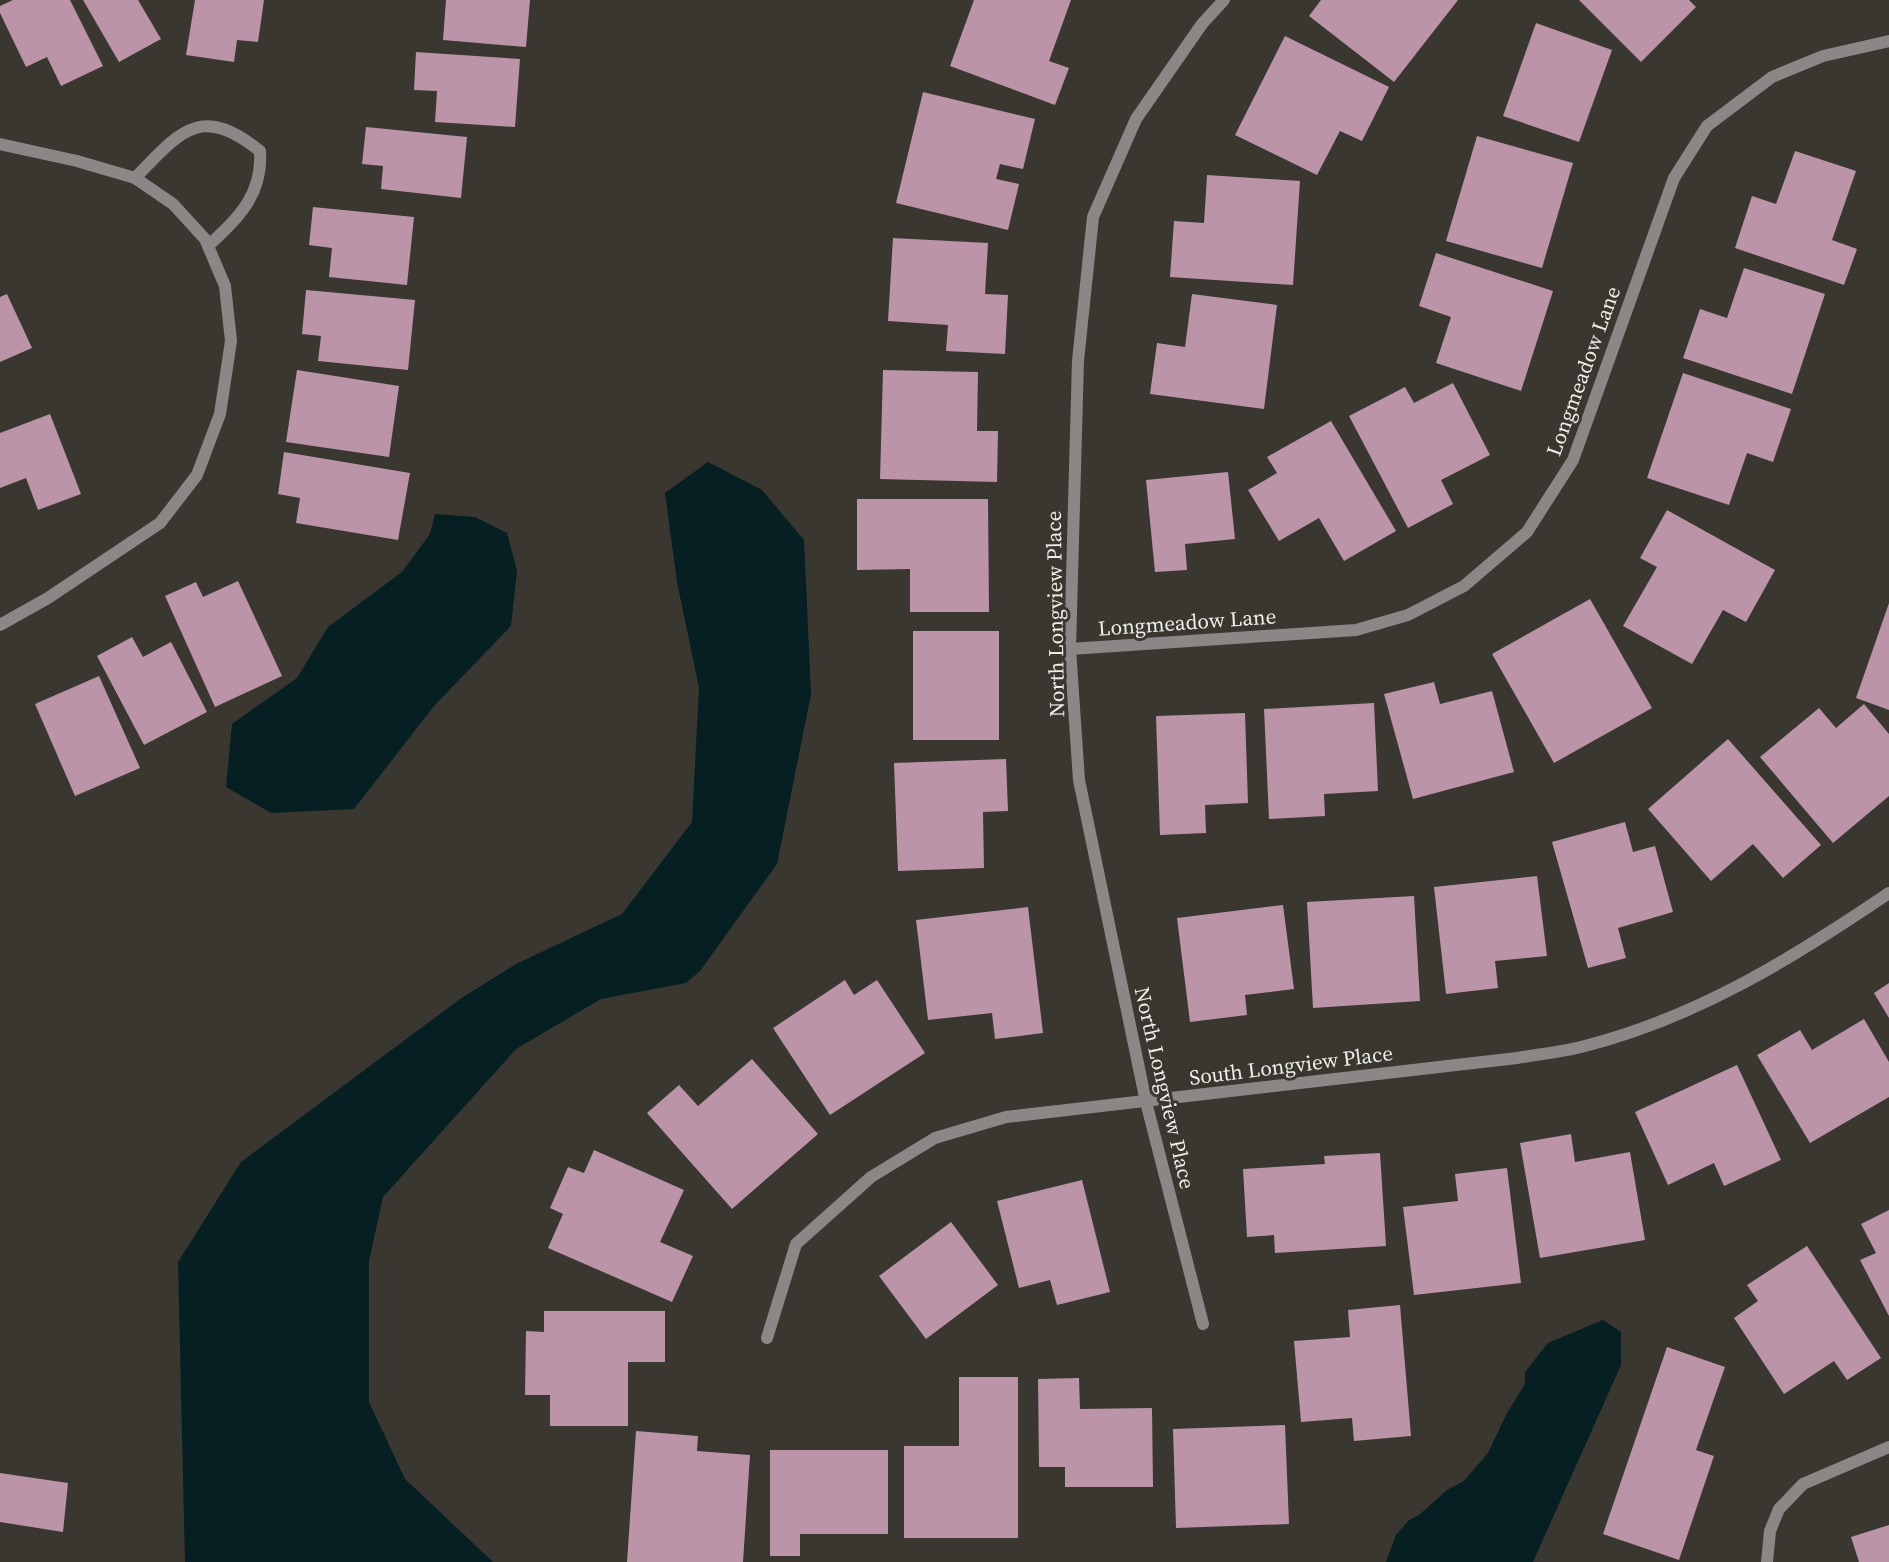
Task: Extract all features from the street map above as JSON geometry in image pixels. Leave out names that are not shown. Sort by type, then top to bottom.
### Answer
[{"type":"street","name":"North Longview Place","points":[[1203,1324],[1146,1102],[1079,780],[1070,649],[1078,361],[1094,217],[1136,120],[1203,24],[1224,0]]},
{"type":"street","name":"Longmeadow Lane","points":[[1070,649],[1356,630],[1408,615],[1464,586],[1527,532],[1574,460],[1674,178],[1707,126],[1772,77],[1823,56],[1889,41]]},
{"type":"street","points":[[135,178],[188,130],[211,124],[236,132],[260,151],[261,173],[242,215],[208,246]]},
{"type":"street","points":[[0,144],[77,161],[135,178],[172,204],[205,239],[225,286],[231,341],[220,414],[198,475],[160,523],[48,598],[0,625]]},
{"type":"street","name":"South Longview Place","points":[[767,1338],[796,1244],[871,1177],[935,1138],[1006,1118],[1517,1058],[1584,1046],[1664,1020],[1741,987],[1817,942],[1889,893]]},
{"type":"street","points":[[1767,1562],[1770,1531],[1779,1509],[1803,1484],[1889,1447]]},
{"type":"water","points":[[708,462],[762,490],[804,540],[811,694],[777,864],[700,971],[686,983],[601,999],[516,1049],[383,1197],[369,1261],[369,1402],[405,1479],[493,1562],[185,1562],[178,1262],[241,1162],[460,999],[516,964],[622,914],[692,822],[699,688],[677,582],[665,493]]},
{"type":"water","points":[[435,514],[475,517],[507,533],[517,571],[511,626],[434,706],[354,809],[271,813],[226,787],[232,724],[297,678],[328,627],[402,572],[430,534]]},
{"type":"water","points":[[1603,1320],[1621,1332],[1621,1365],[1533,1562],[1386,1562],[1396,1535],[1409,1520],[1419,1515],[1447,1490],[1464,1481],[1488,1453],[1507,1413],[1525,1384],[1525,1372],[1548,1343]]},
{"type":"building","points":[[13,0],[70,0],[103,66],[61,86],[47,57],[26,67],[0,13],[0,6]]},
{"type":"building","points":[[83,0],[138,0],[161,39],[119,62]]},
{"type":"building","points":[[195,0],[264,0],[258,42],[237,40],[234,62],[186,55]]},
{"type":"building","points":[[446,0],[530,0],[526,47],[443,40]]},
{"type":"building","points":[[974,0],[1071,0],[1049,61],[1069,68],[1055,105],[950,66]]},
{"type":"building","points":[[1321,0],[1458,0],[1394,82],[1309,16]]},
{"type":"building","points":[[1579,0],[1689,0],[1696,7],[1641,62]]},
{"type":"building","points":[[1536,23],[1612,50],[1579,142],[1503,116]]},
{"type":"building","points":[[1285,36],[1389,87],[1362,141],[1340,131],[1317,175],[1235,135]]},
{"type":"building","points":[[416,52],[520,59],[515,127],[435,122],[437,91],[414,90]]},
{"type":"building","points":[[923,92],[1035,119],[1023,169],[1000,164],[996,179],[1019,184],[1008,230],[896,203]]},
{"type":"building","points":[[366,127],[467,137],[461,198],[381,189],[383,166],[362,164]]},
{"type":"building","points":[[1477,136],[1573,163],[1542,268],[1446,241]]},
{"type":"building","points":[[1795,151],[1856,171],[1832,240],[1857,249],[1844,285],[1735,248],[1752,196],[1776,204]]},
{"type":"building","points":[[1207,175],[1300,181],[1293,285],[1170,277],[1174,221],[1204,223]]},
{"type":"building","points":[[313,207],[414,217],[407,285],[329,277],[332,248],[309,245]]},
{"type":"building","points":[[893,238],[988,243],[985,294],[1008,295],[1005,354],[946,351],[948,325],[888,321]]},
{"type":"building","points":[[1436,253],[1553,291],[1521,391],[1436,363],[1451,317],[1419,306]]},
{"type":"building","points":[[1744,268],[1825,294],[1792,394],[1683,358],[1700,309],[1727,318]]},
{"type":"building","points":[[306,290],[415,300],[408,370],[318,361],[321,336],[302,334]]},
{"type":"building","points":[[7,294],[32,348],[0,362],[0,297]]},
{"type":"building","points":[[1192,294],[1277,305],[1264,409],[1150,394],[1157,343],[1185,347]]},
{"type":"building","points":[[297,370],[399,386],[389,457],[286,442]]},
{"type":"building","points":[[883,370],[978,372],[977,431],[998,431],[997,482],[880,479]]},
{"type":"building","points":[[1683,373],[1791,409],[1773,462],[1747,453],[1729,505],[1647,478]]},
{"type":"building","points":[[1453,383],[1490,455],[1441,480],[1453,504],[1408,528],[1349,416],[1405,387],[1414,403]]},
{"type":"building","points":[[50,414],[81,494],[38,510],[26,478],[0,488],[0,433]]},
{"type":"building","points":[[1331,421],[1396,531],[1344,561],[1319,518],[1279,541],[1248,490],[1277,473],[1267,457]]},
{"type":"building","points":[[284,452],[410,473],[398,540],[296,523],[300,498],[278,494]]},
{"type":"building","points":[[1228,472],[1235,539],[1185,544],[1187,570],[1155,572],[1146,480]]},
{"type":"building","points":[[857,499],[988,499],[989,612],[910,612],[910,569],[857,570]]},
{"type":"building","points":[[1667,510],[1775,570],[1746,622],[1723,610],[1692,664],[1623,626],[1657,567],[1640,558]]},
{"type":"building","points":[[238,581],[282,676],[215,707],[165,596],[196,582],[203,597]]},
{"type":"building","points":[[1590,599],[1652,708],[1554,763],[1492,654]]},
{"type":"building","points":[[1889,603],[1889,710],[1856,698]]},
{"type":"building","points":[[913,631],[999,631],[999,740],[913,740]]},
{"type":"building","points":[[132,637],[143,657],[171,642],[207,712],[144,745],[97,656]]},
{"type":"building","points":[[99,676],[140,768],[75,796],[35,704]]},
{"type":"building","points":[[1434,682],[1440,704],[1492,691],[1514,772],[1413,799],[1384,694]]},
{"type":"building","points":[[1374,703],[1378,791],[1324,794],[1325,816],[1269,819],[1264,709]]},
{"type":"building","points":[[1864,704],[1889,734],[1889,796],[1833,843],[1760,757],[1819,708],[1836,728]]},
{"type":"building","points":[[1245,713],[1248,803],[1205,805],[1206,833],[1160,835],[1156,716]]},
{"type":"building","points":[[1728,739],[1821,845],[1783,878],[1753,844],[1711,881],[1648,809]]},
{"type":"building","points":[[1006,759],[1008,811],[983,812],[984,868],[898,871],[894,763]]},
{"type":"building","points":[[1625,822],[1633,852],[1655,846],[1673,912],[1618,928],[1626,958],[1588,968],[1552,842]]},
{"type":"building","points":[[1537,876],[1547,956],[1495,961],[1498,988],[1446,994],[1434,887]]},
{"type":"building","points":[[1414,896],[1420,1001],[1313,1008],[1307,902]]},
{"type":"building","points":[[1283,905],[1294,989],[1245,995],[1247,1015],[1190,1022],[1177,918]]},
{"type":"building","points":[[1028,907],[1043,1033],[995,1039],[992,1013],[928,1020],[916,920]]},
{"type":"building","points":[[845,980],[854,995],[877,980],[925,1053],[830,1115],[773,1028]]},
{"type":"building","points":[[1889,983],[1889,1018],[1874,993]]},
{"type":"building","points":[[1864,1019],[1889,1062],[1889,1097],[1810,1143],[1757,1055],[1800,1030],[1812,1050]]},
{"type":"building","points":[[752,1059],[818,1134],[732,1209],[647,1113],[679,1085],[698,1106]]},
{"type":"building","points":[[1737,1065],[1781,1160],[1724,1186],[1714,1163],[1668,1185],[1635,1112]]},
{"type":"building","points":[[1571,1134],[1575,1162],[1630,1152],[1645,1240],[1540,1258],[1520,1143]]},
{"type":"building","points":[[594,1150],[684,1190],[660,1242],[693,1256],[672,1302],[548,1248],[563,1214],[550,1208],[568,1167],[584,1173]]},
{"type":"building","points":[[1380,1153],[1386,1246],[1275,1253],[1274,1235],[1247,1237],[1243,1169],[1325,1164],[1324,1156]]},
{"type":"building","points":[[1507,1168],[1521,1283],[1414,1295],[1403,1207],[1458,1201],[1455,1174]]},
{"type":"building","points":[[1082,1180],[1110,1292],[1057,1305],[1050,1280],[1019,1288],[997,1201]]},
{"type":"building","points":[[1889,1210],[1889,1316],[1860,1260],[1876,1253],[1861,1224]]},
{"type":"building","points":[[951,1222],[998,1285],[926,1339],[879,1276]]},
{"type":"building","points":[[1807,1246],[1881,1358],[1847,1380],[1834,1361],[1784,1394],[1734,1318],[1758,1301],[1747,1285]]},
{"type":"building","points":[[1400,1305],[1411,1436],[1354,1441],[1352,1418],[1301,1422],[1294,1341],[1350,1337],[1348,1310]]},
{"type":"building","points":[[544,1311],[665,1311],[665,1362],[628,1362],[628,1426],[550,1426],[550,1395],[525,1395],[526,1331],[544,1332]]},
{"type":"building","points":[[1667,1347],[1725,1367],[1696,1450],[1714,1456],[1679,1560],[1603,1534]]},
{"type":"building","points":[[959,1377],[1018,1377],[1018,1538],[904,1538],[904,1446],[959,1446]]},
{"type":"building","points":[[1079,1378],[1080,1409],[1152,1408],[1153,1487],[1065,1487],[1065,1467],[1039,1467],[1038,1379]]},
{"type":"building","points":[[1285,1425],[1289,1524],[1176,1528],[1173,1429]]},
{"type":"building","points":[[636,1431],[698,1436],[697,1451],[750,1455],[743,1562],[627,1562]]},
{"type":"building","points":[[770,1450],[888,1450],[888,1534],[800,1534],[800,1556],[770,1556]]},
{"type":"building","points":[[0,1473],[68,1483],[63,1532],[0,1522]]},
{"type":"building","points":[[1889,1525],[1889,1562],[1859,1562],[1851,1537]]}]
